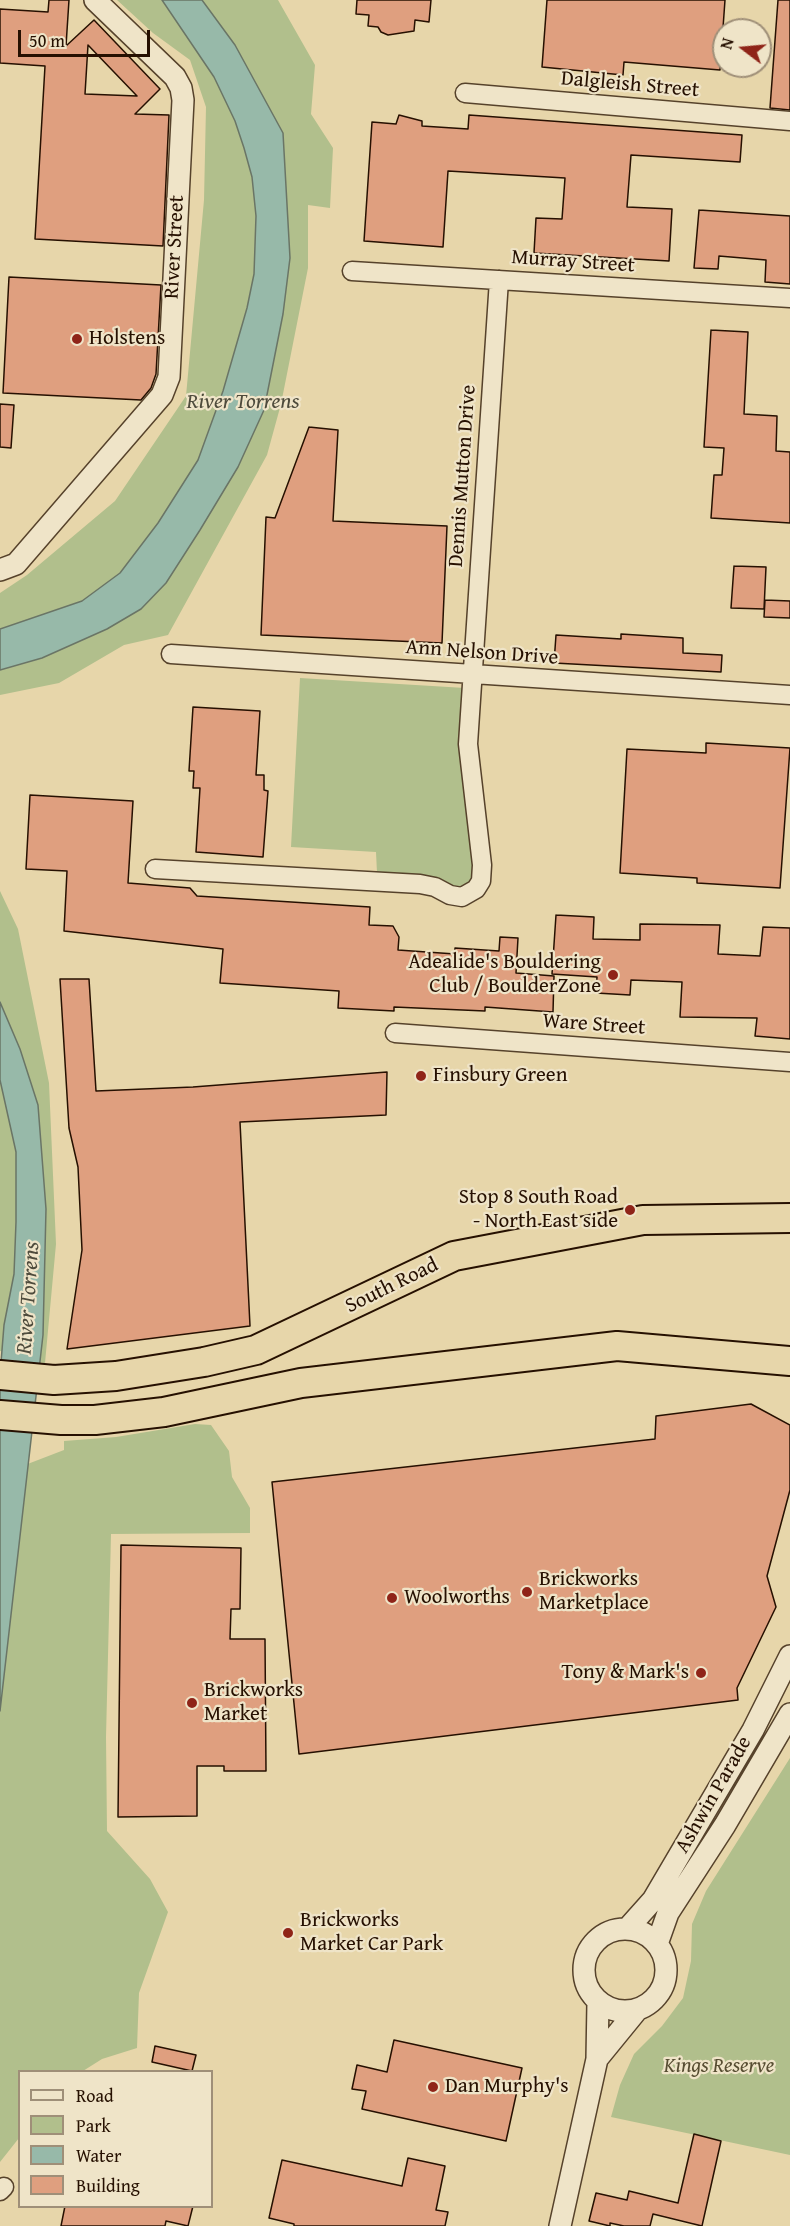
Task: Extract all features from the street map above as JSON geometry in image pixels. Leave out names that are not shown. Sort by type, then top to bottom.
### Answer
[{"type":"highway","name":"South Road","points":[[0,1375],[54,1380],[116,1376],[204,1362],[256,1350],[454,1256],[643,1220],[790,1218]]},
{"type":"highway","points":[[0,1415],[95,1420],[164,1412],[302,1383],[617,1346],[790,1361]]},
{"type":"street","name":"River Street","points":[[0,570],[16,564],[162,395],[169,377],[183,100],[181,88],[175,77],[95,0]]},
{"type":"street","name":"Dalgleish Street","points":[[465,93],[790,121]]},
{"type":"street","name":"Murray Street","points":[[352,271],[790,298]]},
{"type":"street","name":"Dennis Mutton Drive","points":[[155,868],[420,884],[435,886],[456,897],[469,896],[481,881],[482,865],[468,744],[499,280]]},
{"type":"street","name":"Ann Nelson Drive","points":[[171,654],[790,696]]},
{"type":"street","name":"Ware Street","points":[[395,1034],[790,1062]]},
{"type":"street","name":"Ashwin Parade","points":[[628,1928],[653,1900],[753,1730],[790,1656]]},
{"type":"street","name":"Ashwin Parade","points":[[657,1944],[668,1913],[725,1825],[790,1714]]},
{"type":"street","points":[[597,2059],[637,2010],[651,2002],[661,1990],[666,1974],[665,1958],[657,1944],[645,1933],[628,1928],[605,1933],[590,1948],[584,1967],[587,1987],[598,2002],[616,2011],[637,2010]]},
{"type":"street","points":[[560,2226],[597,2059],[598,2002]]},
{"type":"green space","points":[[117,0],[278,0],[315,65],[311,114],[333,148],[330,208],[308,205],[308,268],[281,404],[267,455],[168,635],[124,645],[59,683],[0,695],[0,593],[27,575],[115,501],[186,396],[204,200],[206,107],[190,60],[153,33]]},
{"type":"green space","points":[[300,678],[465,688],[475,878],[458,891],[435,878],[377,873],[376,852],[291,847]]},
{"type":"green space","points":[[0,891],[18,929],[49,1083],[56,1244],[45,1363],[27,1361],[24,1355],[0,1351]]},
{"type":"green space","points":[[195,1424],[211,1425],[229,1451],[232,1477],[250,1508],[250,1533],[111,1534],[106,1737],[107,1831],[150,1879],[168,1912],[139,1993],[137,2048],[102,2059],[85,2070],[18,2070],[18,2139],[0,2162],[0,1441],[25,1465],[64,1450],[64,1441],[116,1437]]},
{"type":"green space","name":"Kings Reserve","points":[[790,1758],[790,2155],[611,2117],[620,2085],[634,2054],[662,2026],[683,1998],[691,1961],[692,1924],[706,1891]]},
{"type":"water","name":"River Torrens","points":[[162,0],[202,0],[235,45],[283,133],[290,258],[283,314],[264,410],[238,467],[200,530],[166,583],[141,609],[107,629],[42,658],[0,670],[0,629],[82,601],[120,573],[158,523],[198,460],[223,391],[247,308],[254,274],[256,216],[252,177],[244,148],[235,121],[214,77]]},
{"type":"water","points":[[0,1002],[20,1049],[38,1105],[46,1209],[43,1335],[0,1711],[0,1375],[4,1325],[14,1274],[16,1152],[0,1080]]},
{"type":"building","points":[[49,0],[69,0],[66,46],[94,20],[160,89],[135,114],[169,115],[163,246],[35,239],[45,66],[0,63],[0,9],[48,12]],"holes":[[[88,45],[137,96],[85,94]]]},
{"type":"building","points":[[357,0],[431,0],[429,22],[415,20],[414,31],[388,35],[381,32],[378,27],[368,26],[369,15],[356,14]]},
{"type":"building","points":[[547,0],[725,0],[724,18],[712,18],[712,69],[624,62],[623,75],[542,67]]},
{"type":"building","points":[[778,0],[790,0],[790,110],[770,108]]},
{"type":"building","points":[[399,115],[422,121],[422,126],[468,129],[469,115],[742,135],[740,162],[631,155],[627,207],[672,209],[669,261],[534,253],[536,218],[562,219],[565,178],[448,171],[443,247],[364,241],[372,122],[396,124]]},
{"type":"building","points":[[699,210],[790,216],[790,284],[765,282],[766,260],[719,256],[718,269],[694,268]]},
{"type":"building","points":[[9,277],[161,285],[156,374],[151,388],[141,400],[3,393]]},
{"type":"building","points":[[711,330],[748,332],[744,414],[777,416],[776,451],[790,452],[790,523],[711,518],[714,475],[722,475],[724,448],[704,447]]},
{"type":"building","points":[[0,404],[14,405],[11,448],[0,447]]},
{"type":"building","points":[[309,427],[338,430],[333,521],[447,526],[442,643],[261,635],[266,517],[275,518]]},
{"type":"building","points":[[734,566],[766,567],[764,609],[731,608]]},
{"type":"building","points":[[765,600],[790,601],[790,618],[764,617]]},
{"type":"building","points":[[621,634],[683,638],[683,653],[722,655],[721,672],[554,663],[556,635],[621,639]]},
{"type":"building","points":[[193,707],[260,711],[256,775],[264,775],[264,790],[268,791],[263,857],[196,852],[200,788],[193,788],[194,771],[189,771]]},
{"type":"building","points":[[706,743],[790,748],[780,888],[697,883],[697,878],[620,873],[627,749],[706,753]]},
{"type":"building","points":[[30,795],[133,801],[128,883],[190,888],[197,896],[370,907],[369,925],[393,926],[399,937],[398,950],[455,954],[455,948],[499,951],[500,937],[518,938],[516,973],[554,976],[553,1012],[485,1007],[485,1011],[394,1007],[394,1011],[338,1008],[339,991],[220,983],[223,949],[64,931],[67,871],[26,869]]},
{"type":"building","points":[[556,915],[594,917],[593,939],[640,940],[640,924],[720,925],[718,954],[760,956],[763,927],[790,928],[790,1039],[755,1036],[757,1018],[680,1017],[682,982],[631,980],[630,995],[596,993],[597,977],[552,974]]},
{"type":"building","points":[[60,979],[89,979],[96,1091],[193,1087],[387,1072],[386,1115],[240,1122],[250,1326],[67,1349],[82,1250],[78,1167],[69,1128]]},
{"type":"building","name":"Brickworks Marketplace","points":[[751,1404],[790,1425],[790,1490],[767,1576],[776,1607],[737,1688],[738,1700],[299,1754],[272,1482],[655,1439],[656,1416]]},
{"type":"building","name":"Brickworks Market","points":[[121,1545],[241,1548],[240,1609],[231,1609],[230,1639],[265,1639],[266,1771],[224,1771],[224,1766],[197,1766],[197,1816],[118,1817]]},
{"type":"building","points":[[394,2040],[522,2068],[506,2141],[362,2109],[366,2091],[352,2089],[357,2065],[387,2072]]},
{"type":"building","points":[[155,2046],[196,2055],[192,2070],[152,2062]]},
{"type":"building","points":[[694,2134],[721,2141],[702,2226],[653,2214],[650,2226],[624,2226],[610,2223],[610,2226],[589,2221],[596,2193],[627,2200],[629,2191],[678,2203]]},
{"type":"building","points":[[408,2158],[445,2166],[436,2210],[448,2212],[445,2226],[294,2226],[294,2224],[269,2218],[282,2160],[402,2186]]},
{"type":"building","points":[[65,2208],[192,2208],[188,2226],[166,2221],[165,2226],[61,2226]]},
{"type":"place","name":"Holstens","points":[[77,339]]},
{"type":"place","name":"Adealide's Bouldering Club / BoulderZone","points":[[613,975]]},
{"type":"place","name":"Finsbury Green","points":[[421,1076]]},
{"type":"place","name":"Stop 8 South Road - North East side","points":[[630,1210]]},
{"type":"place","name":"Brickworks Marketplace","points":[[527,1592]]},
{"type":"place","name":"Woolworths","points":[[392,1598]]},
{"type":"place","name":"Tony & Mark's","points":[[701,1673]]},
{"type":"place","name":"Brickworks Market","points":[[192,1703]]},
{"type":"place","name":"Brickworks Market Car Park","points":[[288,1933]]},
{"type":"place","name":"Dan Murphy's","points":[[433,2087]]}]
